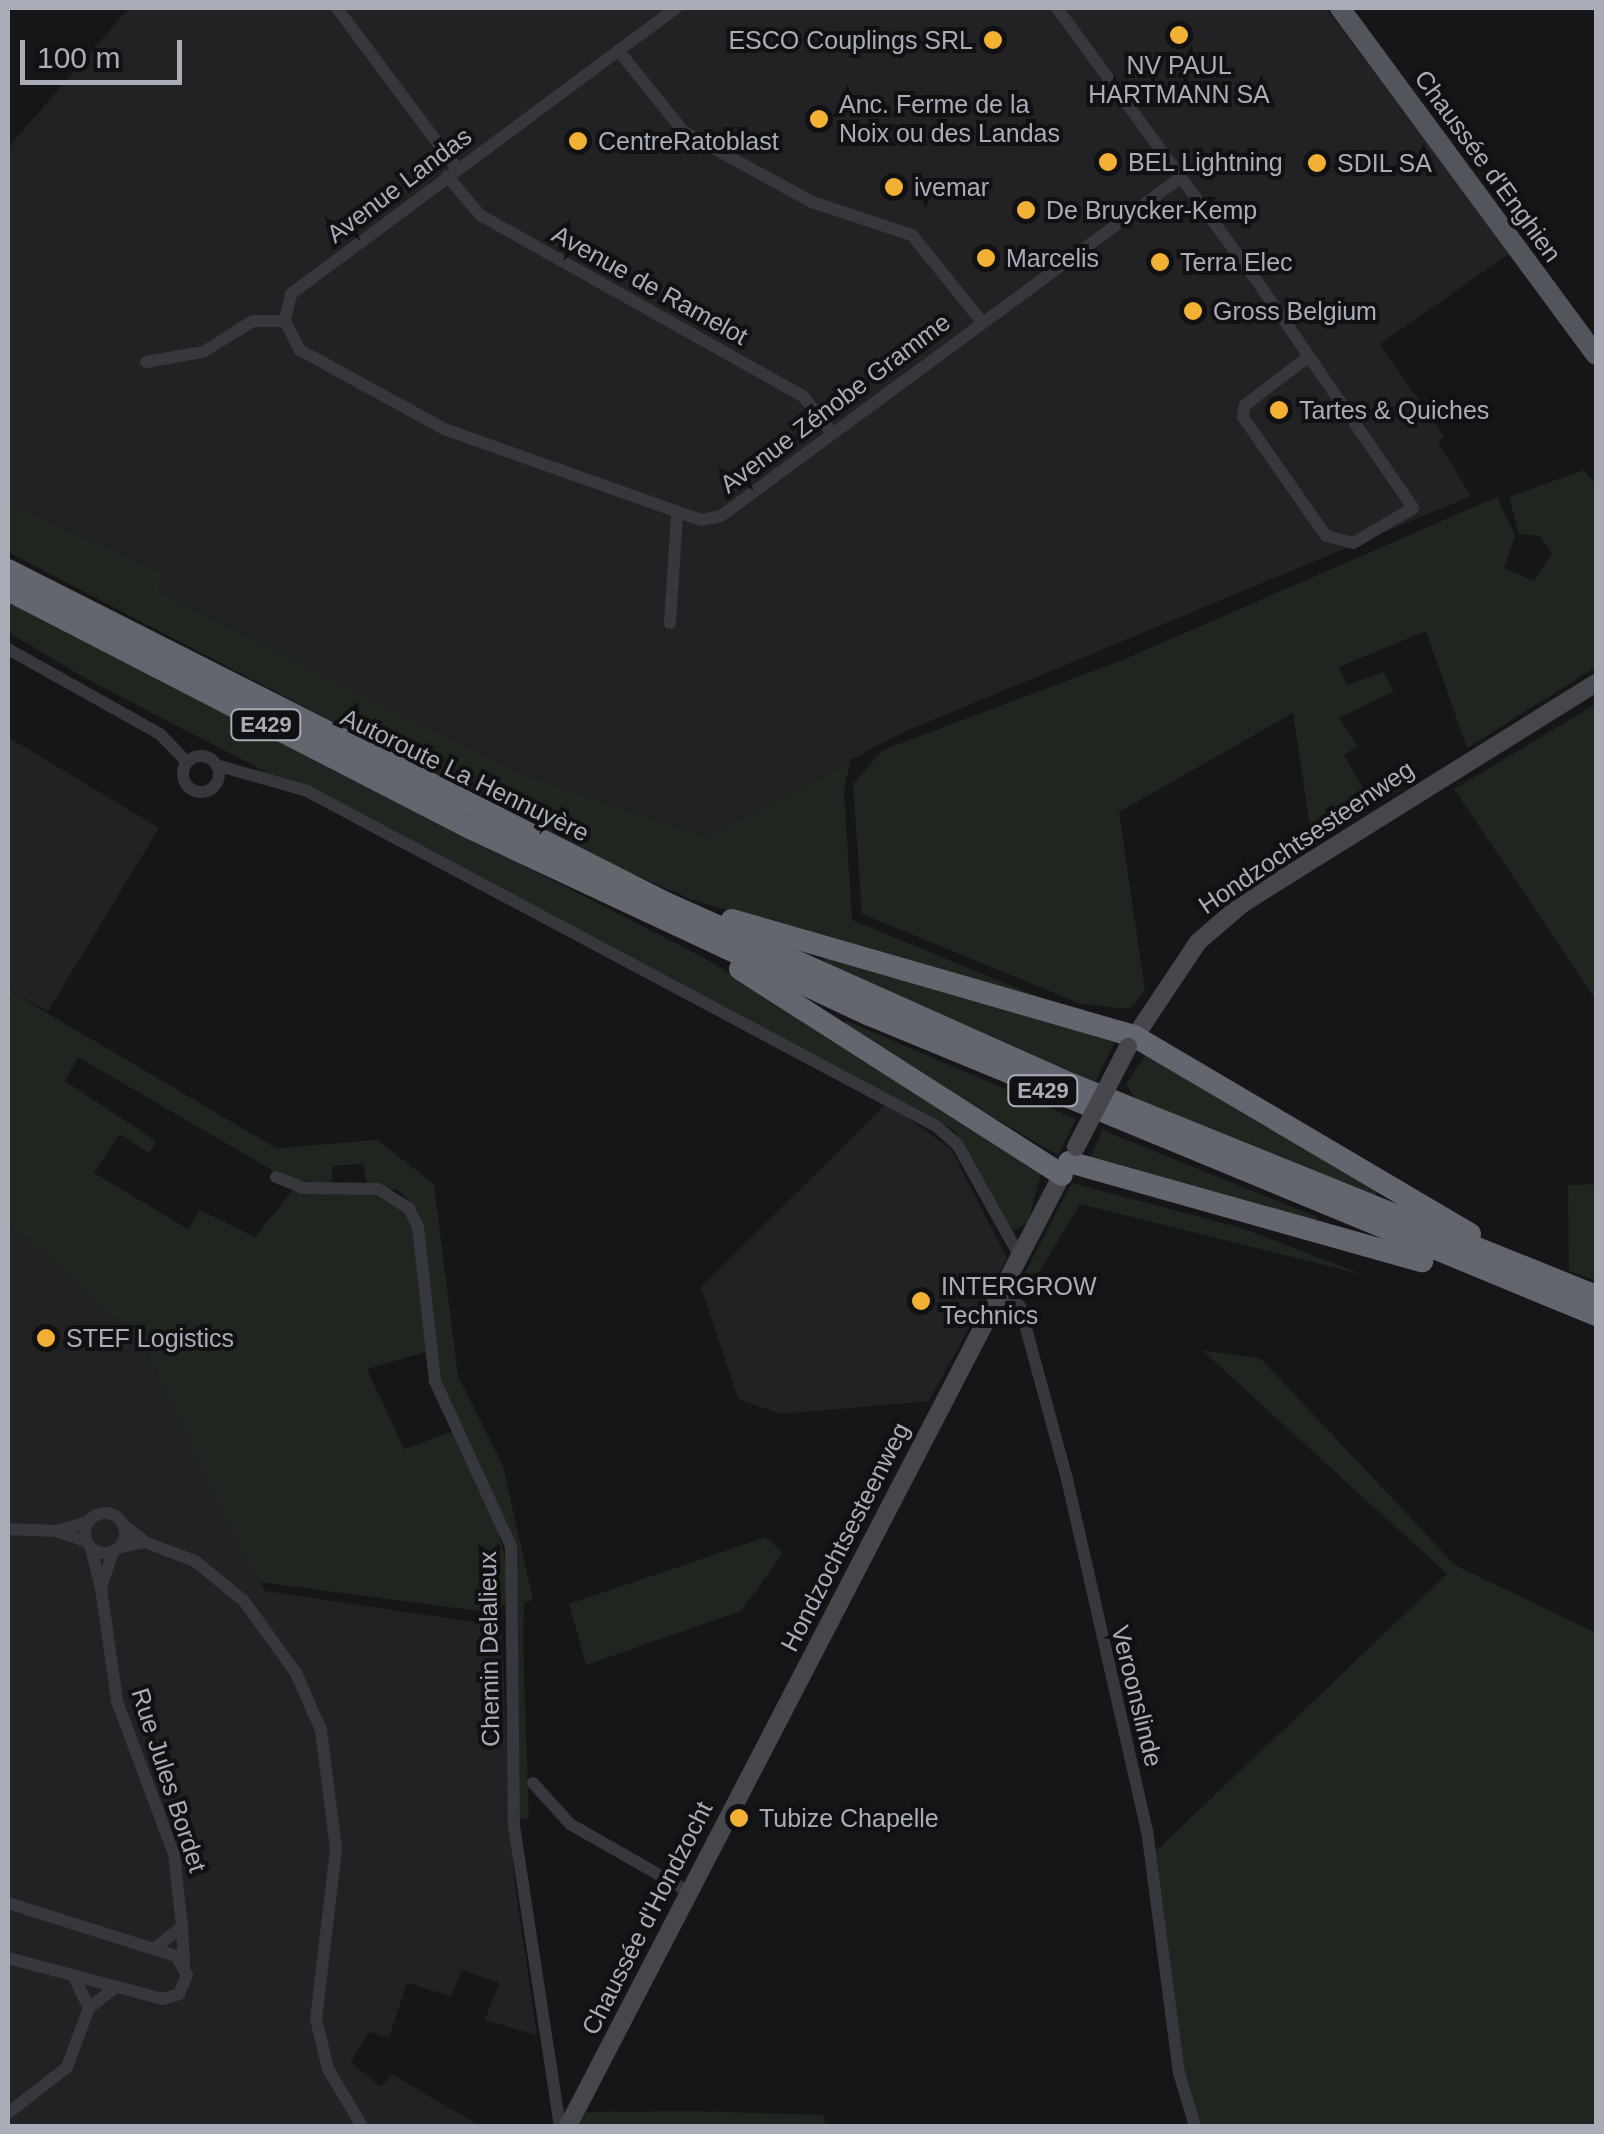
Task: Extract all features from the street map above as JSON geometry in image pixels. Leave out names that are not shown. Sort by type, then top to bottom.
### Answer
[{"type":"highway","name":"Autoroute La Hennuyère","points":[[8,570],[619,887]]},
{"type":"highway","name":"Autoroute La Hennuyère","points":[[8,590],[619,887]]},
{"type":"highway","points":[[619,887],[1131,1042],[1518,1266]]},
{"type":"highway","points":[[619,887],[1069,1161],[1477,1270]]},
{"type":"highway","name":"E429","points":[[619,887],[1071,1084],[1596,1296]]},
{"type":"highway","name":"E429","points":[[619,887],[1067,1102],[1596,1315]]},
{"type":"main road","name":"Chaussée d'Enghien","points":[[1340,8],[1596,355]]},
{"type":"main road","name":"Hondzochtsesteenweg","points":[[772,1733],[1131,1042],[1198,942],[1242,904],[1596,682]]},
{"type":"main road","name":"Chaussée d'Hondzocht","points":[[564,2126],[772,1733]]},
{"type":"street","name":"Avenue de Ramelot","points":[[337,8],[480,215],[802,396],[830,432]]},
{"type":"street","name":"Avenue Landas","points":[[285,321],[291,294],[676,8]]},
{"type":"street","points":[[1058,8],[1180,178],[1307,358],[1412,508],[1352,544],[1326,536],[1243,417],[1245,405],[1307,358]]},
{"type":"street","points":[[618,50],[684,132],[812,202],[912,235],[982,322]]},
{"type":"street","name":"Avenue Zénobe Gramme","points":[[285,321],[300,350],[386,403],[677,514],[720,516],[1180,178]]},
{"type":"street","points":[[146,362],[203,352],[253,321],[285,321]]},
{"type":"street","points":[[670,623],[677,514]]},
{"type":"street","points":[[8,649],[160,734],[187,762],[186,784],[200,792],[215,786],[216,764]]},
{"type":"street","points":[[187,762],[205,756],[216,764],[307,791],[936,1126],[957,1144],[1019,1255]]},
{"type":"street","name":"Chemin Delalieux","points":[[276,1177],[304,1188],[378,1189],[409,1208],[418,1227],[435,1381],[511,1546],[513,1820],[564,2126]]},
{"type":"street","name":"Veroonslinde","points":[[1002,1287],[1020,1306],[1066,1479],[1146,1830],[1179,2073],[1195,2126]]},
{"type":"street","points":[[8,1529],[56,1531],[106,1513],[145,1542],[195,1561],[244,1602],[296,1674],[321,1730],[336,1849],[316,2019],[328,2070],[362,2126]]},
{"type":"street","points":[[88,1522],[89,1545]]},
{"type":"street","points":[[102,1588],[123,1524]]},
{"type":"street","points":[[56,1531],[89,1545],[116,1549],[145,1542]]},
{"type":"street","name":"Rue Jules Bordet","points":[[89,1545],[102,1588],[117,1702],[174,1854],[184,1964]]},
{"type":"street","points":[[526,1802],[532,1783],[570,1824],[689,1892]]},
{"type":"street","points":[[8,1903],[154,1949],[184,1964],[184,1987],[170,1998],[8,1958]]},
{"type":"street","points":[[154,1949],[182,1926]]},
{"type":"street","points":[[73,1974],[90,2008]]},
{"type":"street","points":[[8,2113],[67,2067],[90,2008],[116,1987]]},
{"type":"shaded area","points":[[129,8],[1326,8],[1510,253],[1380,344],[1444,437],[1438,442],[1471,496],[897,735],[708,837],[510,769],[158,590],[164,574],[8,503],[8,148]]},
{"type":"shaded area","points":[[1584,470],[1596,484],[1596,667],[1467,748],[1426,631],[1339,667],[1347,685],[1383,672],[1394,691],[1339,718],[1358,746],[1344,755],[1365,791],[1395,776],[1403,788],[1313,846],[1293,713],[1119,812],[1145,990],[1130,1009],[1081,1004],[862,914],[853,784],[883,750],[1120,661],[1497,497],[1515,536],[1504,568],[1534,581],[1552,553],[1540,536],[1519,534],[1509,497]]},
{"type":"shaded area","points":[[8,503],[165,574],[158,590],[510,769],[708,837],[851,760],[844,790],[852,920],[1102,1023],[690,899],[575,848],[8,552]]},
{"type":"shaded area","points":[[8,602],[701,956],[1042,1169],[1028,1222],[1011,1232],[954,1130],[85,678],[8,632]]},
{"type":"shaded area","points":[[1596,704],[1596,1000],[1454,789]]},
{"type":"shaded area","points":[[8,737],[159,828],[48,1011],[8,990]]},
{"type":"shaded area","points":[[827,955],[1116,1039],[1094,1084],[823,962]]},
{"type":"shaded area","points":[[8,990],[276,1148],[377,1140],[434,1184],[458,1376],[503,1466],[533,1600],[524,1603],[523,1640],[529,1819],[518,1818],[509,1527],[440,1389],[417,1209],[398,1190],[367,1185],[363,1164],[333,1166],[331,1186],[284,1177],[78,1057],[65,1081],[156,1141],[149,1153],[120,1134],[94,1173],[188,1229],[200,1210],[255,1237],[292,1191],[376,1195],[404,1211],[417,1238],[426,1352],[367,1369],[404,1449],[451,1432],[495,1512],[507,1572],[505,1604],[494,1613],[259,1582],[142,1344],[8,1222]]},
{"type":"shaded area","points":[[847,1021],[1076,1119],[1058,1155],[839,1027]]},
{"type":"shaded area","points":[[1146,1054],[1378,1189],[1375,1197],[1137,1101],[1126,1084]]},
{"type":"shaded area","points":[[887,1103],[951,1149],[1007,1258],[929,1401],[781,1414],[738,1399],[701,1287]]},
{"type":"shaded area","points":[[1102,1130],[1317,1217],[1315,1224],[1091,1158]]},
{"type":"shaded area","points":[[1072,1183],[1245,1229],[1364,1275],[1080,1204],[1024,1297],[1019,1284]]},
{"type":"shaded area","points":[[1596,1184],[1596,1281],[1569,1271],[1568,1185]]},
{"type":"shaded area","points":[[8,1222],[142,1344],[265,1591],[501,1626],[514,1879],[537,2035],[485,2020],[499,1983],[462,1970],[451,1996],[407,1983],[389,2038],[369,2032],[351,2062],[381,2087],[392,2074],[480,2126],[8,2126]]},
{"type":"shaded area","points":[[1202,1350],[1261,1359],[1455,1565],[1596,1633],[1596,2126],[1201,2126],[1186,2080],[1156,1851],[1447,1574]]},
{"type":"shaded area","points":[[766,1537],[783,1553],[741,1611],[586,1665],[569,1604]]},
{"type":"shaded area","points":[[586,2112],[823,2115],[826,2126],[579,2126]]},
{"type":"place","name":"NV PAUL HARTMANN SA","points":[[1179,35]]},
{"type":"place","name":"ESCO Couplings SRL","points":[[993,40]]},
{"type":"place","name":"Anc. Ferme de la Noix ou des Landas","points":[[819,119]]},
{"type":"place","name":"CentreRatoblast","points":[[578,141]]},
{"type":"place","name":"BEL Lightning","points":[[1108,162]]},
{"type":"place","name":"SDIL SA","points":[[1317,163]]},
{"type":"place","name":"ivemar","points":[[894,187]]},
{"type":"place","name":"De Bruycker-Kemp","points":[[1026,210]]},
{"type":"place","name":"Marcelis","points":[[986,258]]},
{"type":"place","name":"Terra Elec","points":[[1160,262]]},
{"type":"place","name":"Gross Belgium","points":[[1193,311]]},
{"type":"place","name":"Tartes & Quiches","points":[[1279,410]]},
{"type":"place","name":"INTERGROW Technics","points":[[921,1301]]},
{"type":"place","name":"STEF Logistics","points":[[46,1338]]},
{"type":"place","name":"Tubize Chapelle","points":[[739,1818]]}]
